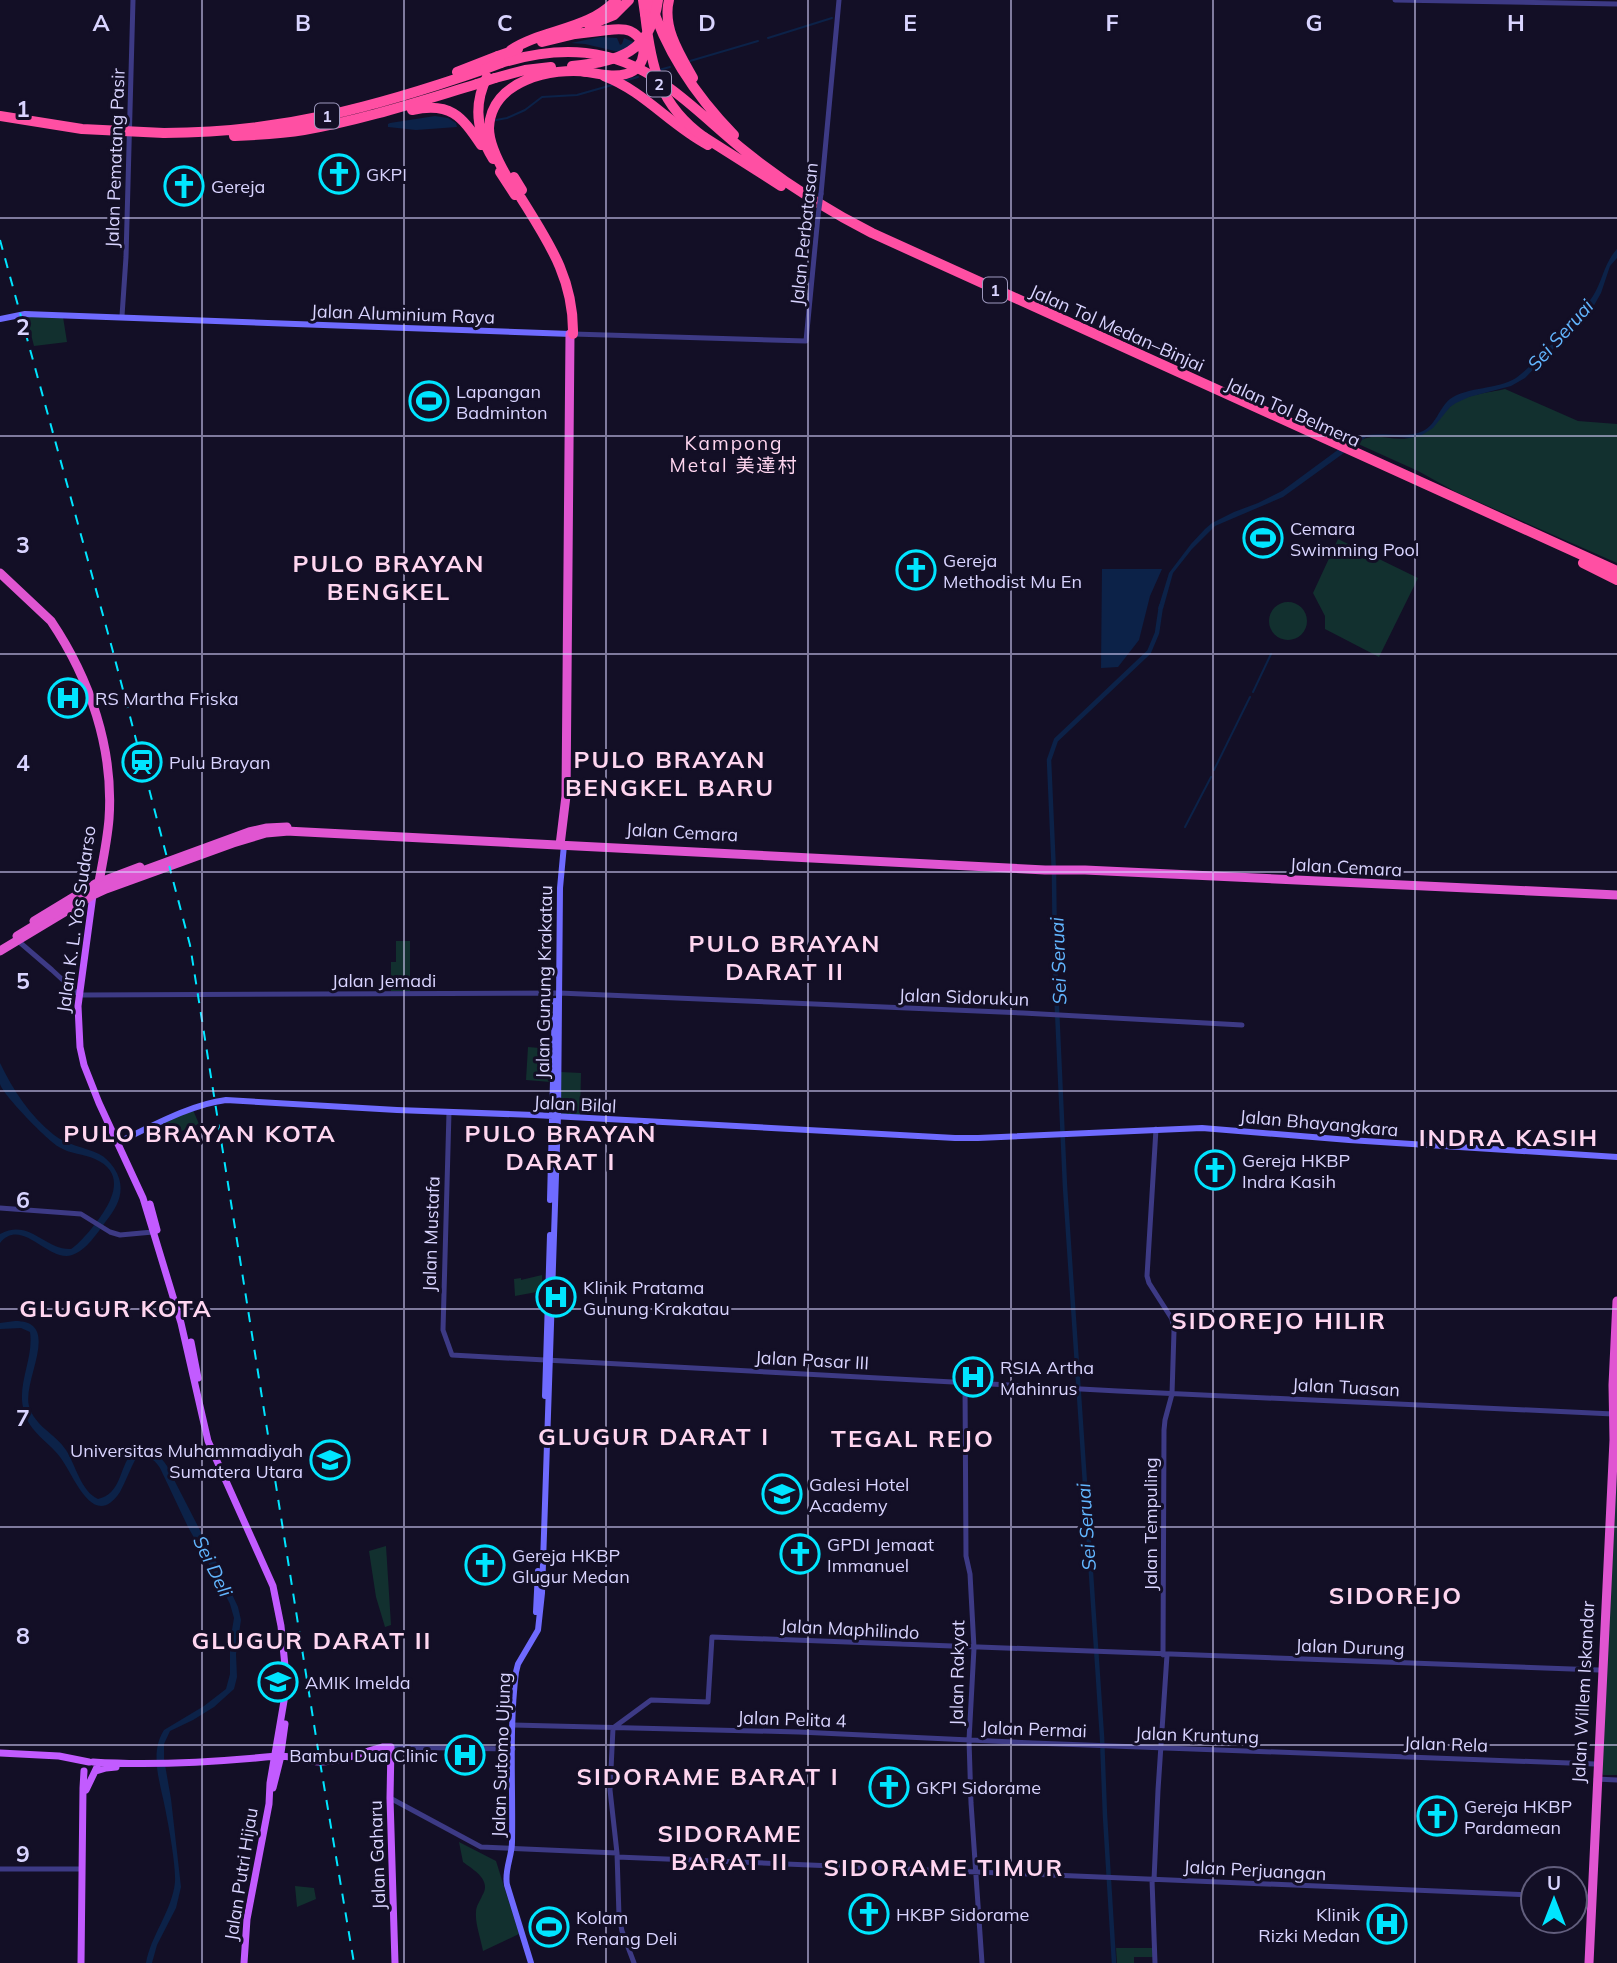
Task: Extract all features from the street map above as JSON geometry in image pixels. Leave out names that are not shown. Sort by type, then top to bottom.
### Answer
[{"type":"highway","points":[[338,123],[391,110],[481,76],[540,32],[591,12],[610,0]]},
{"type":"highway","points":[[316,118],[410,90],[446,76],[498,64],[518,47],[594,17],[616,0]]},
{"type":"highway","points":[[507,174],[481,134],[478,119],[483,85],[494,66],[518,47],[538,38],[614,15],[629,0]]},
{"type":"highway","name":"2","points":[[643,0],[651,55],[663,92],[677,114],[704,137]]},
{"type":"highway","name":"1","points":[[650,0],[662,33],[692,87],[725,126],[784,181]]},
{"type":"highway","points":[[572,332],[566,281],[556,256],[495,153],[488,123],[501,100],[521,83],[543,74],[608,61],[633,50],[649,31],[658,0]]},
{"type":"highway","points":[[669,0],[667,19],[673,38],[698,86],[725,126]]},
{"type":"highway","points":[[498,64],[526,73],[575,69],[624,75],[633,72],[640,65],[644,52],[636,35],[624,30],[563,37],[518,47]]},
{"type":"highway","name":"Jalan Tol Medan–Binjai","points":[[0,118],[81,133],[184,137],[260,132],[337,119],[392,104],[481,76],[498,64],[532,55],[563,51],[590,53],[621,61],[664,83],[784,181],[822,206],[872,233],[1212,388]]},
{"type":"highway","name":"Jalan Tol Medan–Binjai","points":[[498,64],[566,55],[598,59],[630,69],[667,91],[754,163],[806,201]]},
{"type":"highway","points":[[575,69],[604,76],[632,90],[687,134],[772,181]]},
{"type":"highway","points":[[507,174],[489,145],[489,109],[498,93],[526,73]]},
{"type":"highway","name":"Jalan Tol Medan–Binjai","points":[[164,135],[239,130],[316,118],[481,76]]},
{"type":"highway","points":[[184,137],[294,132],[423,108],[443,108],[452,111],[464,121],[507,174]]},
{"type":"highway","name":"1","points":[[704,137],[806,201]]},
{"type":"highway","points":[[520,196],[559,267],[566,290],[572,332]]},
{"type":"highway","name":"Jalan Tol Belmera","points":[[806,201],[883,243],[1567,548],[1617,573]]},
{"type":"highway","name":"Jalan Gunung Krakatau","points":[[562,844],[568,718],[567,557],[572,332]]},
{"type":"highway","name":"Jalan Tol Belmera","points":[[1212,388],[1337,447]]},
{"type":"highway","name":"Jalan Tol Belmera","points":[[1349,452],[1541,541],[1617,573]]},
{"type":"highway","name":"Jalan K. L. Yos Sudarso","points":[[0,575],[51,621],[78,668],[97,715],[109,786],[102,865],[95,891]]},
{"type":"highway","name":"Jalan K. L. Yos Sudarso","points":[[0,575],[54,632],[78,676],[95,719],[106,786],[105,821],[95,891]]},
{"type":"highway","points":[[0,948],[85,894],[112,881],[249,832],[267,828],[288,829]]},
{"type":"highway","name":"Jalan Cemara","points":[[95,891],[203,850],[288,829],[1617,895]]},
{"type":"highway","points":[[102,865],[111,877]]},
{"type":"highway","name":"Jalan Cemara","points":[[95,891],[111,877],[142,871]]},
{"type":"highway","points":[[16,938],[82,902],[95,891]]},
{"type":"highway","points":[[16,938],[29,924],[95,891]]},
{"type":"highway","name":"Jalan Willem Iskandar","points":[[1596,1779],[1614,1457],[1617,1301]]},
{"type":"highway","name":"Jalan Willem Iskandar","points":[[1588,1963],[1600,1676]]},
{"type":"main road","name":"Jalan Aluminium Raya","points":[[0,319],[24,314],[122,316],[572,332]]},
{"type":"main road","name":"Jalan Gunung Krakatau","points":[[536,1631],[548,1359],[562,844]]},
{"type":"main road","name":"Jalan K. L. Yos Sudarso","points":[[95,891],[78,1020],[84,1065],[93,1090],[120,1142],[155,1231],[208,1425],[235,1497]]},
{"type":"main road","name":"Jalan Bilal","points":[[120,1142],[202,1104],[240,1100],[955,1138],[1060,1134]]},
{"type":"main road","name":"Jalan Bhayangkara","points":[[1060,1134],[1209,1128],[1617,1157]]},
{"type":"main road","name":"Jalan K. L. Yos Sudarso","points":[[194,1368],[208,1441],[235,1497]]},
{"type":"main road","points":[[235,1497],[275,1583],[280,1602],[289,1665],[284,1758]]},
{"type":"main road","name":"Jalan Putri Hijau","points":[[235,1497],[273,1586],[279,1614],[285,1681],[282,1720],[284,1758],[271,1791],[247,1919],[244,1963]]},
{"type":"main road","name":"Jalan Sutomo Ujung","points":[[531,1963],[505,1879],[512,1848],[514,1684],[518,1664],[536,1631]]},
{"type":"main road","points":[[0,1755],[67,1760],[89,1771],[110,1767],[256,1759],[284,1758],[322,1762],[383,1746],[391,1747]]},
{"type":"main road","name":"Jalan Gaharu","points":[[391,1747],[395,1963]]},
{"type":"main road","points":[[0,1755],[59,1756],[91,1762],[154,1765]]},
{"type":"main road","points":[[89,1771],[84,1765],[91,1762]]},
{"type":"main road","points":[[81,1963],[83,1798],[89,1771],[97,1766],[91,1762]]},
{"type":"street","name":"Jalan Pematang Pasir","points":[[122,316],[133,0]]},
{"type":"street","name":"Jalan Perbatasan","points":[[806,341],[839,0]]},
{"type":"street","points":[[1395,0],[1617,4]]},
{"type":"street","name":"Jalan Aluminium Raya","points":[[572,332],[806,341]]},
{"type":"street","points":[[16,938],[80,995]]},
{"type":"street","name":"Jalan Jemadi","points":[[80,995],[557,993]]},
{"type":"street","name":"Jalan Sidorukun","points":[[557,993],[1056,1014],[1242,1025]]},
{"type":"street","name":"Jalan Mustafa","points":[[449,1112],[443,1330],[452,1355]]},
{"type":"street","name":"Jalan Tempuling","points":[[1155,1963],[1153,1880],[1165,1655],[1164,1430],[1172,1394],[1174,1324],[1147,1276],[1156,1129]]},
{"type":"street","points":[[0,1208],[81,1214],[120,1235],[155,1231]]},
{"type":"street","name":"Jalan Pasar III","points":[[452,1355],[1080,1389]]},
{"type":"street","name":"Jalan Rakyat","points":[[965,1383],[966,1556],[970,1574],[974,1648],[969,1740],[982,1963]]},
{"type":"street","name":"Jalan Tuasan","points":[[1080,1389],[1613,1419]]},
{"type":"street","name":"Jalan Maphilindo","points":[[612,1728],[651,1700],[708,1702],[712,1637],[1096,1651]]},
{"type":"street","name":"Jalan Durung","points":[[1096,1651],[1600,1676]]},
{"type":"street","name":"Jalan Pelita 4","points":[[513,1725],[774,1731],[969,1740]]},
{"type":"street","points":[[612,1728],[610,1790],[617,1855],[619,1916],[634,1963]]},
{"type":"street","name":"Jalan Permai","points":[[969,1740],[1101,1745]]},
{"type":"street","name":"Jalan Kruntung","points":[[1101,1745],[1295,1752]]},
{"type":"street","points":[[391,1747],[513,1749]]},
{"type":"street","name":"Jalan Rela","points":[[1295,1752],[1595,1764]]},
{"type":"street","points":[[1596,1779],[1617,1780]]},
{"type":"street","name":"Jalan Perjuangan","points":[[391,1801],[479,1846],[976,1872],[1519,1894]]},
{"type":"street","points":[[0,1869],[82,1869]]},
{"type":"green space","points":[[26,315],[63,317],[67,342],[34,346]]},
{"type":"green space","points":[[1505,389],[1578,421],[1617,424],[1617,563],[1456,492],[1418,471],[1356,443],[1370,437],[1402,439],[1417,436],[1429,429],[1458,401]]},
{"type":"green space","points":[[1338,539],[1418,578],[1379,657],[1325,629],[1325,616],[1313,593]]},
{"type":"green space","points":[[1288,602],[1301,608],[1307,621],[1301,634],[1288,640],[1275,634],[1269,621],[1275,608]]},
{"type":"green space","points":[[396,941],[410,941],[410,991],[391,991],[391,962],[396,962]]},
{"type":"green space","points":[[528,1047],[551,1049],[551,1082],[526,1080]]},
{"type":"green space","points":[[560,1072],[581,1073],[580,1117],[560,1114]]},
{"type":"green space","points":[[193,1110],[199,1124],[169,1136],[161,1123]]},
{"type":"green space","points":[[542,1275],[542,1291],[515,1296],[514,1279]]},
{"type":"green space","points":[[1617,1462],[1617,1775],[1603,1775],[1600,1770]]},
{"type":"green space","points":[[386,1546],[391,1625],[385,1627],[376,1597],[369,1551]]},
{"type":"green space","points":[[459,1842],[496,1861],[519,1934],[483,1951],[476,1912],[485,1885],[481,1876],[463,1862]]},
{"type":"green space","points":[[295,1886],[314,1888],[316,1899],[297,1907]]},
{"type":"green space","points":[[1116,1948],[1153,1948],[1153,1957],[1134,1957],[1134,1963],[1117,1963]]},
{"type":"water","points":[[600,37],[617,38],[620,45],[624,38],[636,43],[619,52],[571,43]]},
{"type":"water","points":[[435,116],[448,118],[456,123],[457,127],[416,130],[388,127],[390,123]]},
{"type":"water","points":[[1617,249],[1617,258],[1610,266],[1601,293],[1592,309],[1525,378],[1511,386],[1456,403],[1433,428],[1422,435],[1410,438],[1366,437],[1283,497],[1215,526],[1173,573],[1163,609],[1158,609],[1169,573],[1191,544],[1212,523],[1282,491],[1354,438],[1372,434],[1416,434],[1431,425],[1450,399],[1466,392],[1500,385],[1519,376],[1587,305]]},
{"type":"water","points":[[1102,569],[1162,569],[1150,596],[1139,640],[1118,667],[1101,668]]},
{"type":"water","points":[[0,1063],[23,1102],[45,1128],[64,1141],[101,1155],[118,1175],[121,1189],[115,1209],[91,1241],[72,1255],[54,1253],[26,1237],[17,1235],[8,1236],[0,1243],[0,1234],[20,1230],[61,1248],[71,1249],[88,1232],[107,1205],[113,1190],[113,1176],[104,1164],[91,1157],[63,1149],[36,1127],[3,1090],[0,1084]]},
{"type":"water","name":"Sei Deli","points":[[15,1321],[29,1324],[36,1331],[39,1341],[28,1395],[29,1406],[40,1425],[66,1450],[87,1490],[98,1499],[106,1496],[115,1487],[127,1460],[136,1449],[146,1448],[156,1453],[167,1466],[223,1575],[241,1620],[234,1689],[214,1707],[170,1731],[164,1744],[181,1887],[176,1908],[157,1945],[152,1963],[146,1963],[170,1903],[175,1882],[157,1766],[157,1747],[164,1730],[226,1689],[230,1674],[230,1642],[234,1618],[220,1584],[155,1462],[147,1457],[136,1458],[120,1492],[110,1503],[101,1506],[85,1496],[60,1457],[34,1431],[26,1418],[22,1401],[30,1352],[30,1332],[21,1328],[0,1329],[0,1323]]},
{"type":"waterway","points":[[768,38],[832,18]]},
{"type":"waterway","points":[[690,61],[758,41]]},
{"type":"waterway","points":[[659,70],[670,67]]},
{"type":"waterway","points":[[624,81],[638,77]]},
{"type":"waterway","points":[[496,120],[525,110],[542,97],[577,95],[612,85]]},
{"type":"waterway","name":"Sei Seruai","points":[[1114,1963],[1102,1737],[1065,1187],[1049,760],[1056,740],[1149,652],[1157,633],[1161,606]]},
{"type":"waterway","points":[[1253,692],[1271,654]]},
{"type":"waterway","points":[[1214,770],[1250,697]]},
{"type":"waterway","points":[[1185,827],[1211,777]]},
{"type":"railway","points":[[0,240],[190,945],[354,1963]]},
{"type":"place","name":"GKPI","points":[[339,174]]},
{"type":"place","name":"Gereja","points":[[184,186]]},
{"type":"place","name":"Lapangan Badminton","points":[[429,401]]},
{"type":"place","name":"Cemara Swimming Pool","points":[[1263,538]]},
{"type":"place","name":"Gereja Methodist Mu En","points":[[916,570]]},
{"type":"place","name":"RS Martha Friska","points":[[68,698]]},
{"type":"place","name":"Pulu Brayan","points":[[142,762]]},
{"type":"place","name":"Gereja HKBP Indra Kasih","points":[[1215,1170]]},
{"type":"place","name":"Klinik Pratama Gunung Krakatau","points":[[556,1297]]},
{"type":"place","name":"RSIA Artha Mahinrus","points":[[973,1377]]},
{"type":"place","name":"Universitas Muhammadiyah Sumatera Utara","points":[[330,1460]]},
{"type":"place","name":"Galesi Hotel Academy","points":[[782,1494]]},
{"type":"place","name":"GPDI Jemaat Immanuel","points":[[800,1554]]},
{"type":"place","name":"Gereja HKBP Glugur Medan","points":[[485,1565]]},
{"type":"place","name":"AMIK Imelda","points":[[278,1682]]},
{"type":"place","name":"Bambu Dua Clinic","points":[[465,1755]]},
{"type":"place","name":"GKPI Sidorame","points":[[889,1787]]},
{"type":"place","name":"Gereja HKBP Pardamean","points":[[1437,1816]]},
{"type":"place","name":"HKBP Sidorame","points":[[869,1914]]},
{"type":"place","name":"Klinik Rizki Medan","points":[[1387,1924]]},
{"type":"place","name":"Kolam Renang Deli","points":[[549,1927]]},
{"type":"district","name":"Kampong Metal 美達村","points":[[734,454]]},
{"type":"district","name":"PULO BRAYAN BENGKEL","points":[[389,577]]},
{"type":"district","name":"PULO BRAYAN BENGKEL BARU","points":[[670,773]]},
{"type":"district","name":"PULO BRAYAN DARAT II","points":[[785,957]]},
{"type":"district","name":"PULO BRAYAN KOTA","points":[[200,1133]]},
{"type":"district","name":"INDRA KASIH","points":[[1509,1137]]},
{"type":"district","name":"PULO BRAYAN DARAT I","points":[[561,1147]]},
{"type":"district","name":"GLUGUR KOTA","points":[[116,1308]]},
{"type":"district","name":"SIDOREJO HILIR","points":[[1279,1320]]},
{"type":"district","name":"GLUGUR DARAT I","points":[[654,1436]]},
{"type":"district","name":"TEGAL REJO","points":[[913,1438]]},
{"type":"district","name":"SIDOREJO","points":[[1396,1595]]},
{"type":"district","name":"GLUGUR DARAT II","points":[[312,1640]]},
{"type":"district","name":"SIDORAME BARAT I","points":[[708,1776]]},
{"type":"district","name":"SIDORAME BARAT II","points":[[730,1847]]},
{"type":"district","name":"SIDORAME TIMUR","points":[[944,1867]]}]
